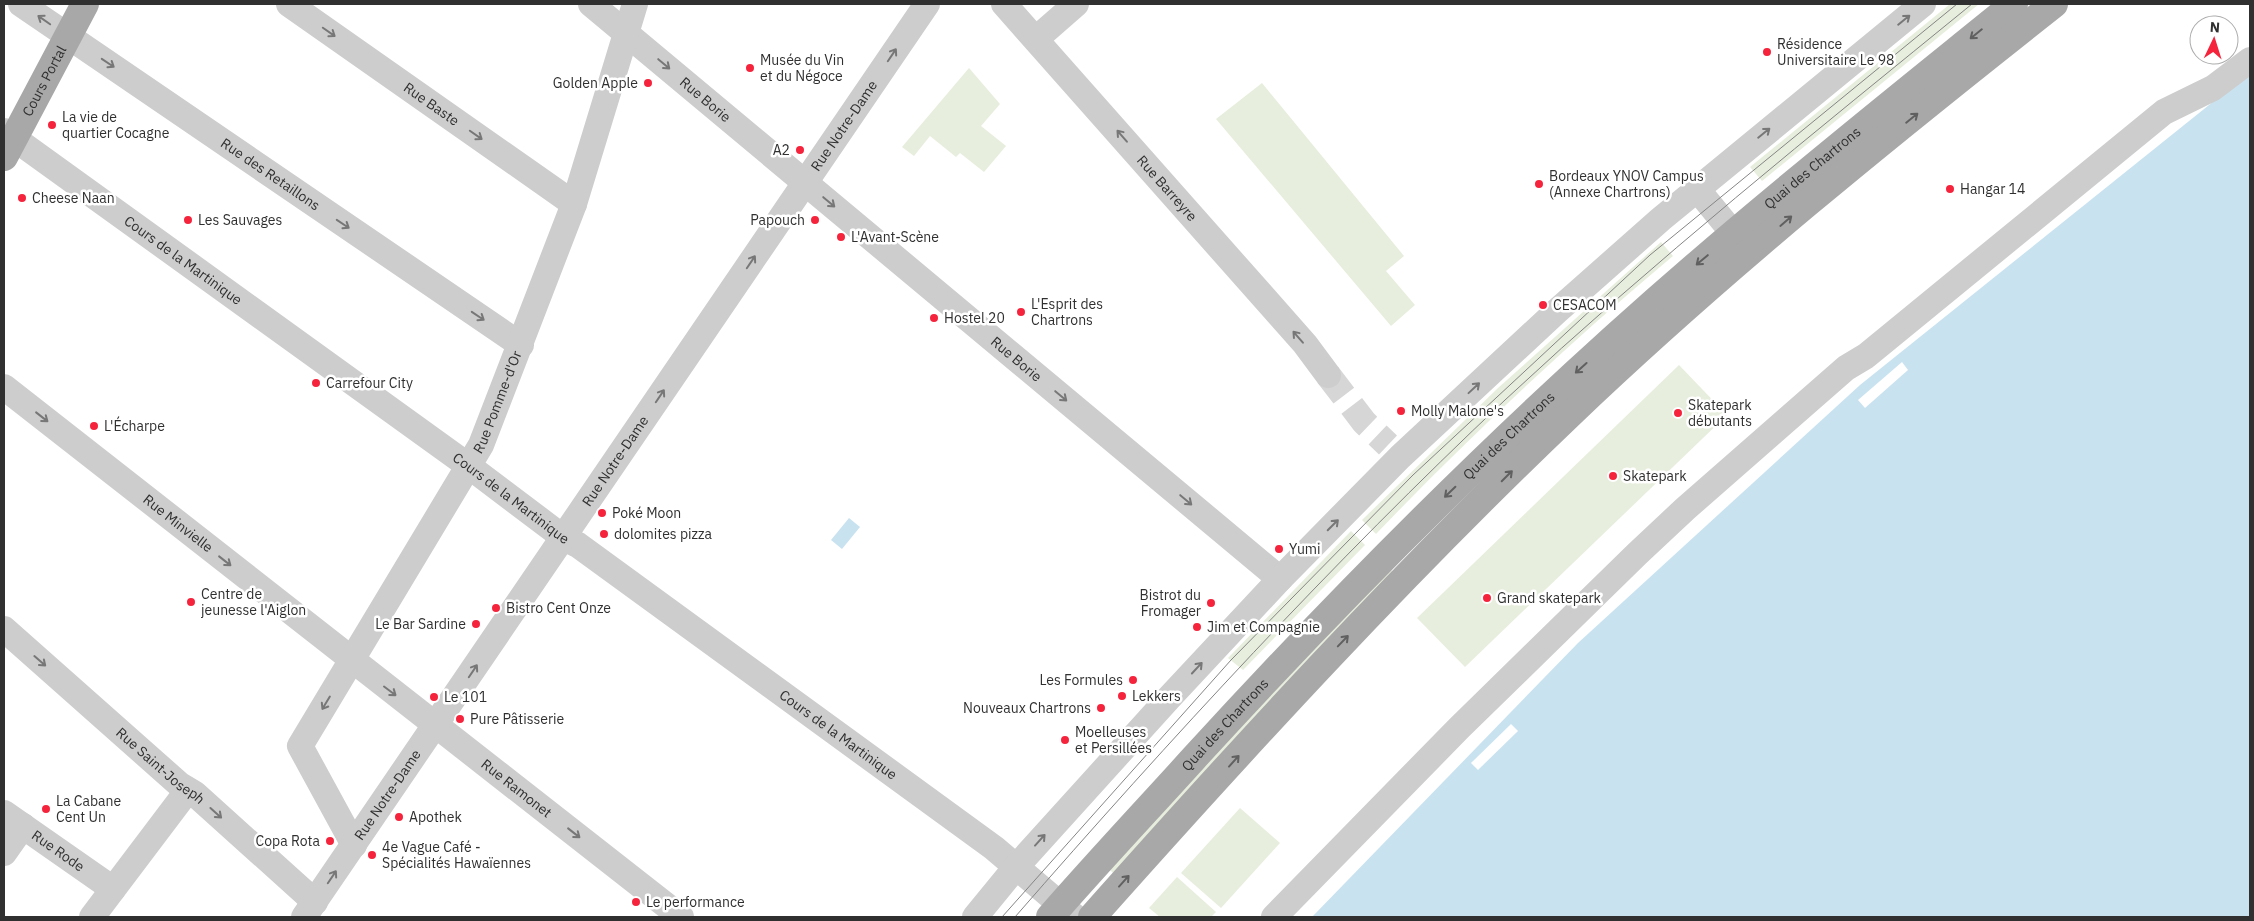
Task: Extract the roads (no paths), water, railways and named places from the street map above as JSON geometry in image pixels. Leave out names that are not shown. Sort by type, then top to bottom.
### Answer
[{"type":"main road","name":"Cours Portal","points":[[7,142],[85,4]]},
{"type":"main road","name":"Quai des Chartrons","points":[[1062,913],[1252,694],[1394,547],[1550,396],[1741,243],[2014,4]]},
{"type":"main road","name":"Quai des Chartrons","points":[[1092,917],[1301,685],[1414,568],[1741,243],[1795,213],[2054,4]]},
{"type":"street","name":"Rue des Retaillons","points":[[21,4],[520,345]]},
{"type":"street","name":"Rue Baste","points":[[289,4],[574,204]]},
{"type":"street","name":"Rue Borie","points":[[592,4],[1280,579]]},
{"type":"street","name":"Rue Pomme-d'Or","points":[[354,845],[300,746],[470,467],[481,445],[574,204],[635,4]]},
{"type":"street","name":"Rue Notre-Dame","points":[[310,910],[926,4]]},
{"type":"street","name":"Rue Barreyre","points":[[1004,4],[1305,344],[1328,375]]},
{"type":"street","points":[[1036,39],[1076,4]]},
{"type":"street","points":[[974,917],[1016,867],[1280,579],[1394,451],[1697,189],[1923,4]]},
{"type":"street","points":[[1274,917],[1459,728],[1637,554],[1707,489],[1846,368],[1866,356],[2164,112],[2213,88],[2250,60]]},
{"type":"street","name":"Cours de la Martinique","points":[[7,142],[470,467],[564,538],[586,550],[994,848],[1062,913]]},
{"type":"street","points":[[1697,189],[1741,243]]},
{"type":"street","name":"Rue Minvielle","points":[[4,387],[352,661]]},
{"type":"street","name":"Rue Saint-Joseph","points":[[4,629],[188,790],[310,910]]},
{"type":"street","name":"Rue Ramonet","points":[[352,661],[681,917]]},
{"type":"street","points":[[92,917],[188,790]]},
{"type":"street","points":[[4,853],[13,820]]},
{"type":"street","name":"Rue Rode","points":[[13,820],[113,889]]},
{"type":"water","points":[[2250,75],[2250,917],[1312,917],[1578,643],[1860,385],[2219,97]]},
{"type":"water","points":[[849,518],[860,527],[842,549],[831,540]]},
{"type":"tunnel","points":[[1328,375],[1364,422],[1388,445]]},
{"type":"tram line","points":[[1002,917],[1231,660],[1413,475],[1650,255],[1957,4]]},
{"type":"tram line","points":[[1015,917],[1254,652],[1377,524],[1505,400],[1561,348],[1677,247],[1972,4]]},
{"type":"place","name":"Résidence Universitaire Le 98","points":[[1767,52]]},
{"type":"place","name":"Musée du Vin et du Négoce","points":[[750,68]]},
{"type":"place","name":"Golden Apple","points":[[648,83]]},
{"type":"place","name":"La vie de quartier Cocagne","points":[[52,125]]},
{"type":"place","name":"A2","points":[[800,150]]},
{"type":"place","name":"Bordeaux YNOV Campus (Annexe Chartrons)","points":[[1539,184]]},
{"type":"place","name":"Hangar 14","points":[[1950,189]]},
{"type":"place","name":"Cheese Naan","points":[[22,198]]},
{"type":"place","name":"Les Sauvages","points":[[188,220]]},
{"type":"place","name":"Papouch","points":[[815,220]]},
{"type":"place","name":"L'Avant-Scène","points":[[841,237]]},
{"type":"place","name":"CESACOM","points":[[1543,305]]},
{"type":"place","name":"L'Esprit des Chartrons","points":[[1021,312]]},
{"type":"place","name":"Hostel 20","points":[[934,318]]},
{"type":"place","name":"Carrefour City","points":[[316,383]]},
{"type":"place","name":"Molly Malone's","points":[[1401,411]]},
{"type":"place","name":"Skatepark débutants","points":[[1678,413]]},
{"type":"place","name":"L'Écharpe","points":[[94,426]]},
{"type":"place","name":"Skatepark","points":[[1613,476]]},
{"type":"place","name":"Poké Moon","points":[[602,513]]},
{"type":"place","name":"dolomites pizza","points":[[604,534]]},
{"type":"place","name":"Yumi","points":[[1279,549]]},
{"type":"place","name":"Grand skatepark","points":[[1487,598]]},
{"type":"place","name":"Centre de jeunesse l'Aiglon","points":[[191,602]]},
{"type":"place","name":"Bistrot du Fromager","points":[[1211,603]]},
{"type":"place","name":"Bistro Cent Onze","points":[[496,608]]},
{"type":"place","name":"Le Bar Sardine","points":[[476,624]]},
{"type":"place","name":"Jim et Compagnie","points":[[1197,627]]},
{"type":"place","name":"Les Formules","points":[[1133,680]]},
{"type":"place","name":"Lekkers","points":[[1122,696]]},
{"type":"place","name":"Le 101","points":[[434,697]]},
{"type":"place","name":"Nouveaux Chartrons","points":[[1101,708]]},
{"type":"place","name":"Pure Pâtisserie","points":[[460,719]]},
{"type":"place","name":"Moelleuses et Persillées","points":[[1065,740]]},
{"type":"place","name":"La Cabane Cent Un","points":[[46,809]]},
{"type":"place","name":"Apothek","points":[[399,817]]},
{"type":"place","name":"Copa Rota","points":[[330,841]]},
{"type":"place","name":"4e Vague Café - Spécialités Hawaïennes","points":[[372,855]]},
{"type":"place","name":"Le performance","points":[[636,902]]}]
